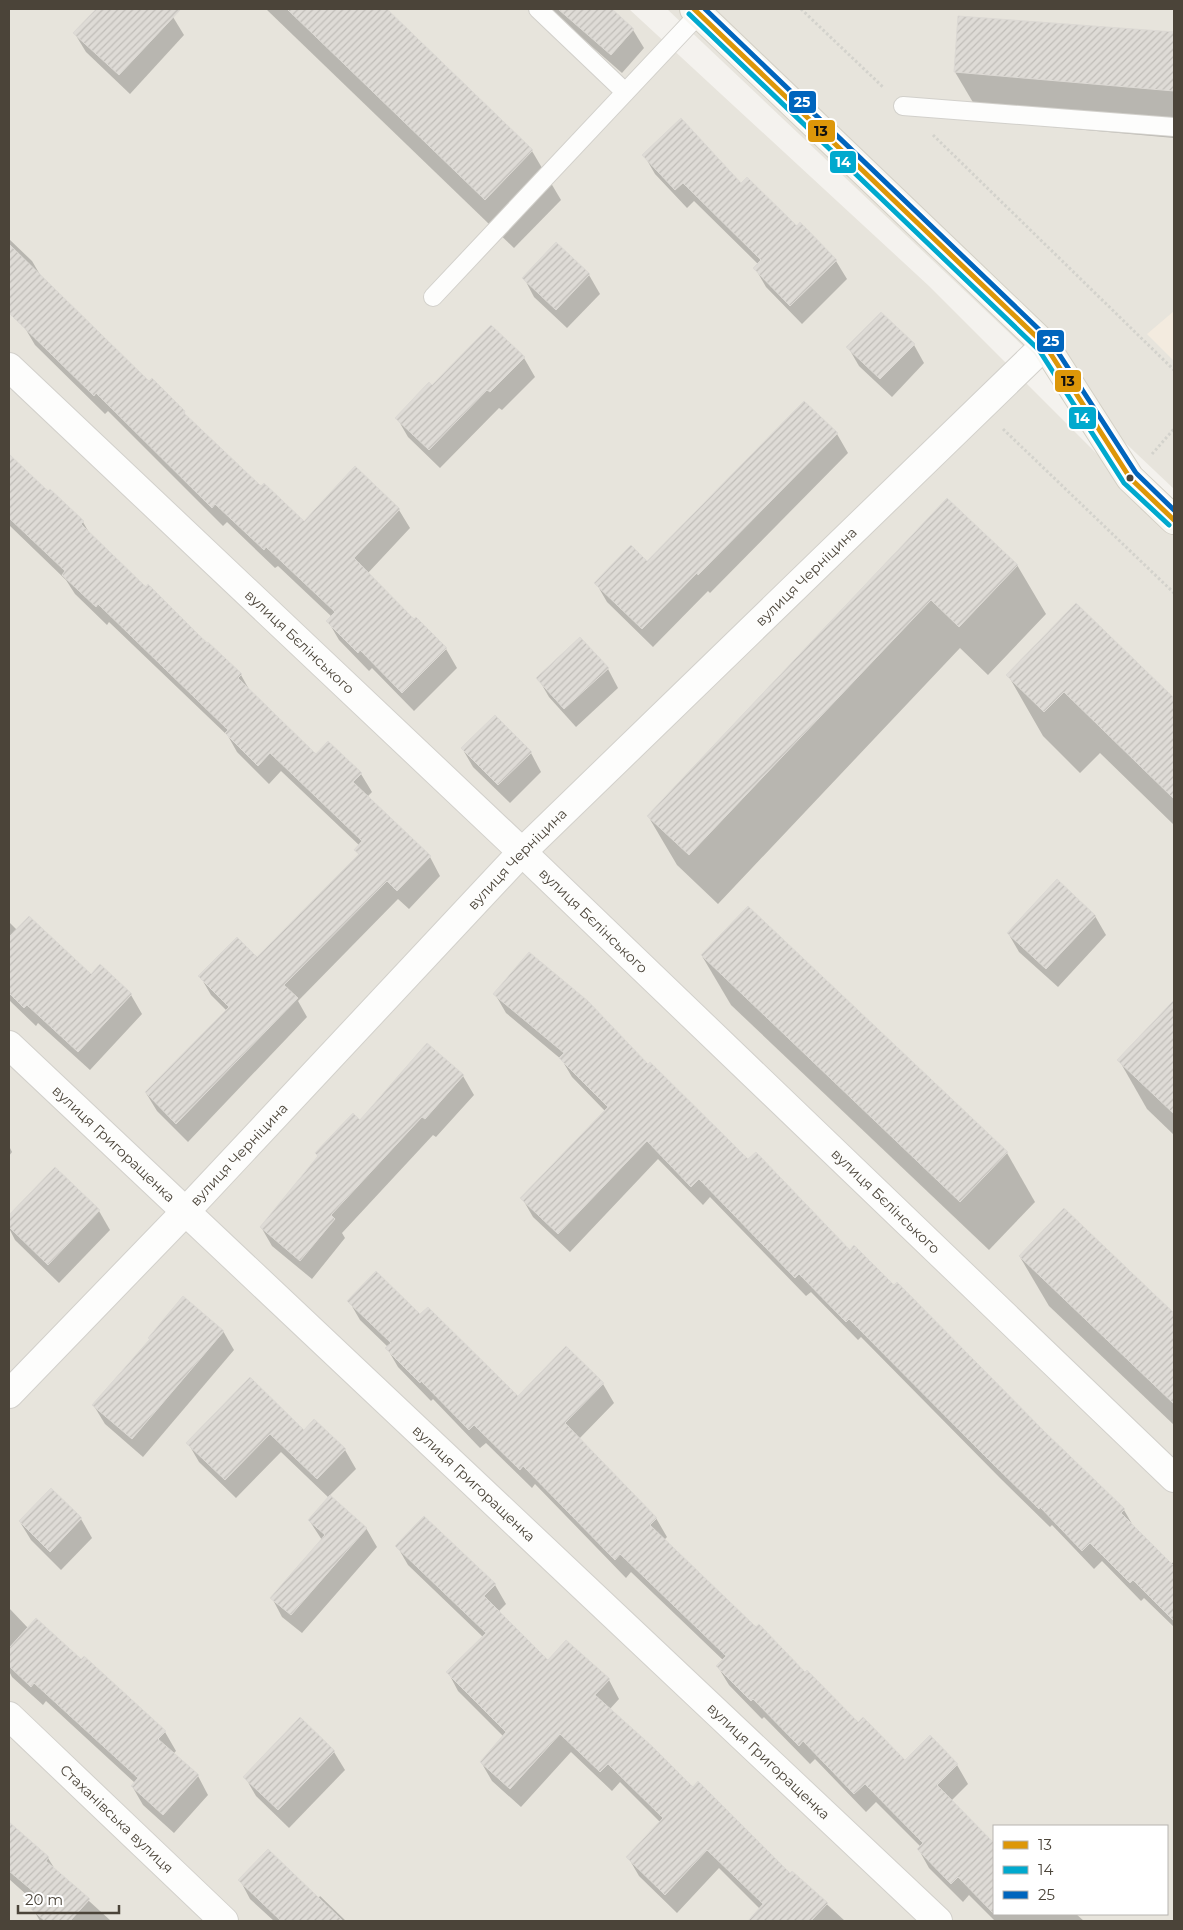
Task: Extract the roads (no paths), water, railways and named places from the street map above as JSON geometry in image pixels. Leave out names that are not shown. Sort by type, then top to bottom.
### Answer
[{"type":"main road","points":[[696,11],[1045,344],[1130,478],[1174,520]]},
{"type":"street","name":"вулиця Черніцина","points":[[9,1394],[185,1212],[522,852],[1045,344]]},
{"type":"street","name":"вулиця Бєлінського","points":[[9,367],[522,852],[1174,1478]]},
{"type":"street","name":"вулиця Григоращенка","points":[[9,1044],[938,1921]]},
{"type":"street","name":"Стаханівська вулиця","points":[[9,1716],[224,1921]]},
{"type":"lane","points":[[538,9],[625,92]]},
{"type":"lane","points":[[433,297],[625,92],[696,11]]},
{"type":"lane","points":[[903,106],[1174,127]]}]
